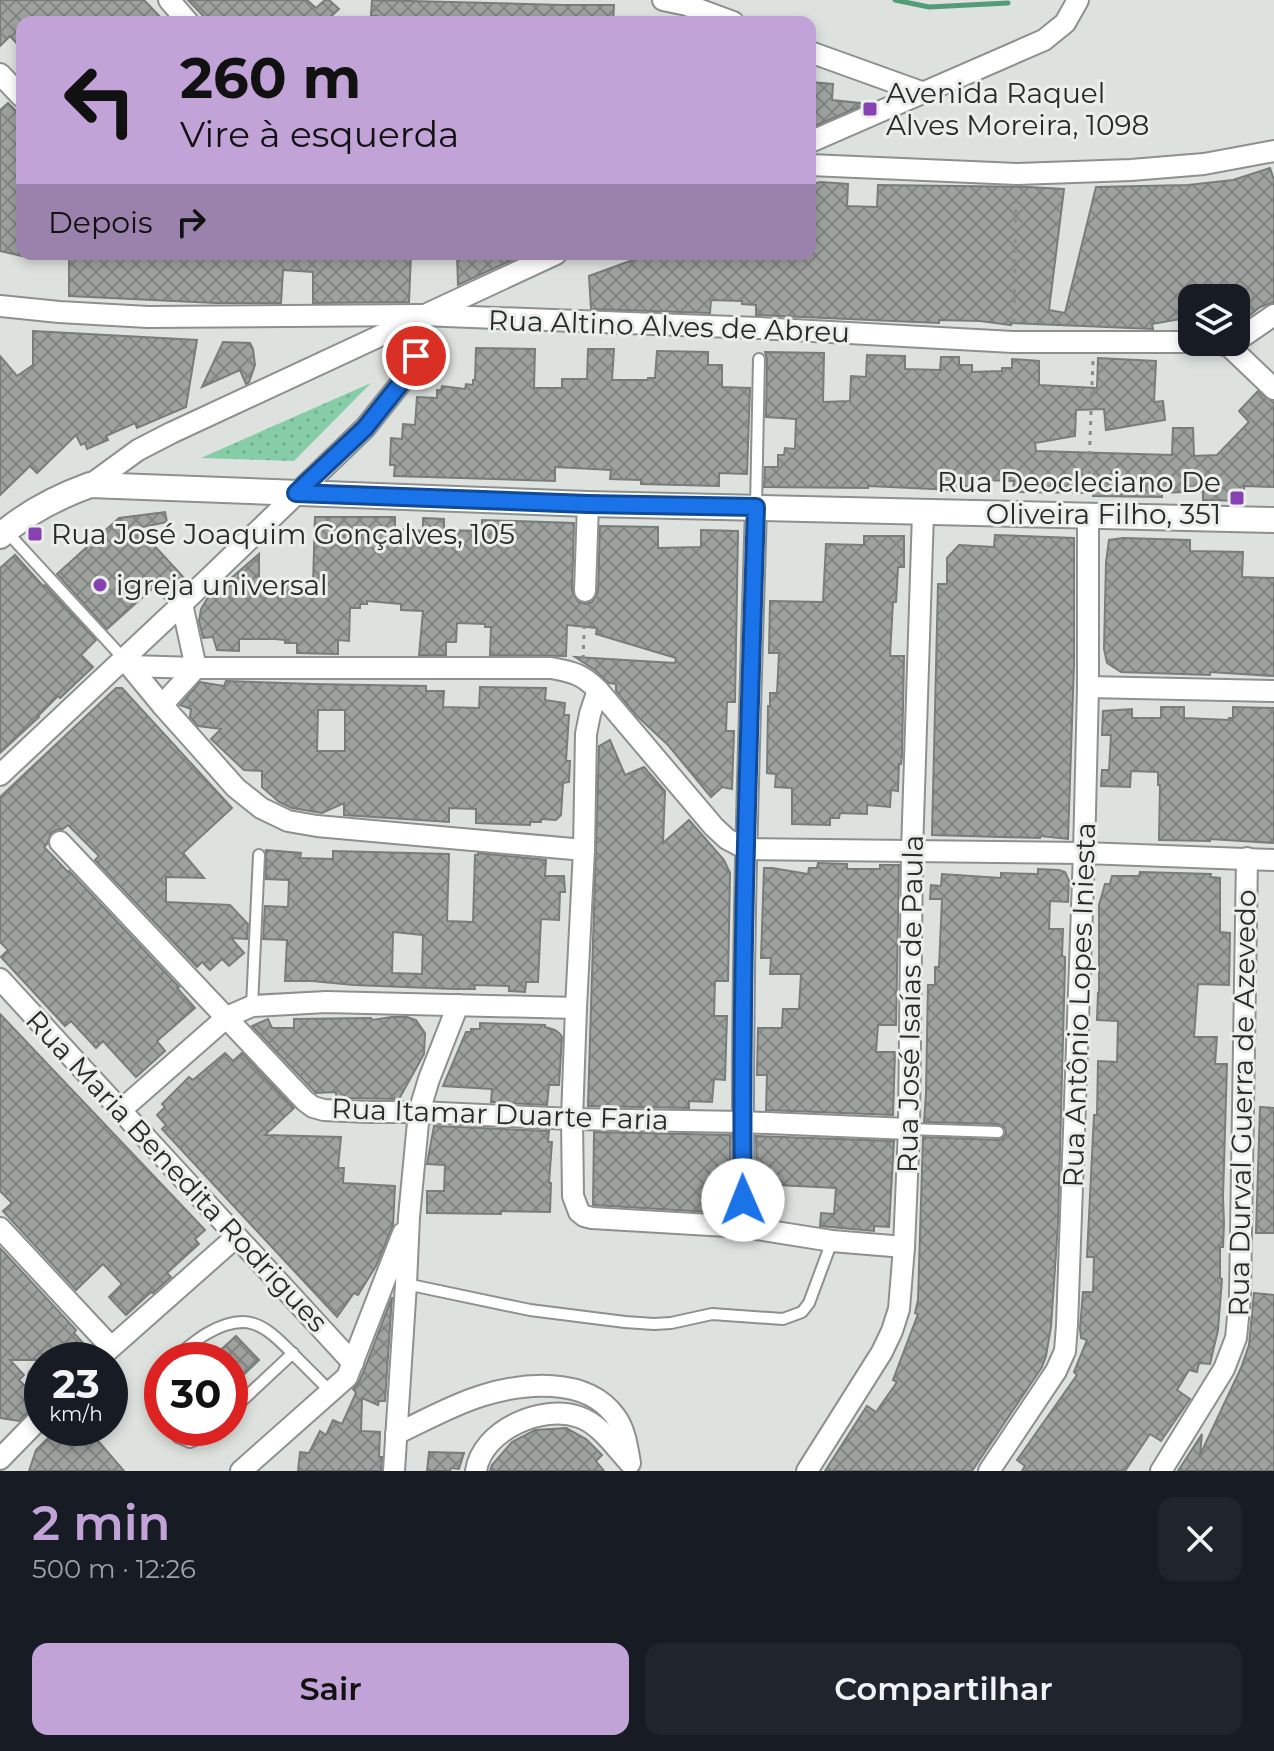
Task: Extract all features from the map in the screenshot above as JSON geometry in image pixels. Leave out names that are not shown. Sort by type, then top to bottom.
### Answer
[{"type":"street","points":[[169,0],[183,16]]},
{"type":"street","points":[[663,0],[717,16]]},
{"type":"street","points":[[816,139],[1044,40],[1065,23],[1078,0]]},
{"type":"street","points":[[816,54],[924,93]]},
{"type":"street","points":[[0,74],[16,91]]},
{"type":"street","points":[[816,165],[1017,174],[1204,164],[1274,151]]},
{"type":"street","points":[[2,531],[64,494],[90,485],[138,450],[171,433],[543,260]]},
{"type":"street","name":"Rua Altino Alves de Abreu","points":[[0,306],[148,317],[420,315],[759,328],[1013,342],[1178,342]]},
{"type":"street","points":[[0,775],[127,662],[182,604],[365,428],[408,374],[416,356],[420,315]]},
{"type":"street","points":[[1250,331],[1274,315]]},
{"type":"street","points":[[1245,356],[1274,389]]},
{"type":"street","points":[[90,485],[588,504],[1274,520]]},
{"type":"street","points":[[585,591],[588,504]]},
{"type":"street","points":[[744,1227],[742,1122],[746,849],[756,507]]},
{"type":"street","name":"Rua José Isaías de Paula","points":[[807,1471],[882,1352],[899,1309],[909,1129],[912,851],[923,513]]},
{"type":"street","name":"Rua Antônio Lopes Iniesta","points":[[989,1471],[1056,1371],[1065,1351],[1084,853],[1088,517]]},
{"type":"street","points":[[182,604],[196,668]]},
{"type":"street","points":[[127,662],[196,668],[551,668],[567,671],[590,684],[714,827],[727,839],[746,849],[1084,853],[1274,860]]},
{"type":"street","points":[[127,662],[236,788],[261,808],[288,821],[584,850]]},
{"type":"street","points":[[162,705],[196,668]]},
{"type":"street","points":[[590,684],[572,1119],[573,1196],[579,1212],[592,1218],[744,1227],[832,1241],[904,1247]]},
{"type":"street","points":[[1088,687],[1274,691]]},
{"type":"street","name":"Rua Itamar Duarte Faria","points":[[60,842],[313,1107],[368,1112],[909,1129]]},
{"type":"street","name":"Rua Durval Guerra de Azevedo","points":[[1161,1471],[1224,1369],[1236,1338],[1240,1297],[1247,858]]},
{"type":"street","name":"Rua Maria Benedita Rodrigues","points":[[3,989],[121,1110],[353,1363]]},
{"type":"street","points":[[121,1110],[227,1017],[252,1006],[326,1002],[576,1008]]},
{"type":"street","points":[[394,1471],[409,1217],[419,1112],[458,1005]]},
{"type":"street","points":[[241,1471],[347,1377],[409,1217]]},
{"type":"street","points":[[0,1228],[95,1342]]},
{"type":"street","points":[[117,1342],[236,1237]]},
{"type":"street","points":[[396,1434],[481,1396],[508,1389],[555,1386],[581,1391],[600,1400],[615,1416],[624,1433],[634,1467]]},
{"type":"street","points":[[476,1471],[490,1442],[512,1425],[536,1415],[559,1413],[580,1417],[595,1426],[634,1467]]},
{"type":"street","points":[[0,1459],[24,1434]]},
{"type":"lane","points":[[756,507],[759,359]]},
{"type":"lane","points":[[2,531],[127,662]]},
{"type":"lane","points":[[252,1006],[259,855]]},
{"type":"lane","points":[[909,1129],[998,1132]]},
{"type":"lane","points":[[406,1284],[530,1310],[625,1322],[671,1323],[712,1314],[783,1319],[802,1312],[809,1303],[832,1241]]},
{"type":"lane","points":[[196,1342],[206,1334],[242,1321],[256,1324],[272,1332],[331,1392]]},
{"type":"lane","points":[[248,1395],[293,1353]]},
{"type":"path","points":[[1015,305],[1017,174]]},
{"type":"path","points":[[1088,477],[1094,343]]},
{"type":"path","points":[[585,591],[590,684]]},
{"type":"green space","points":[[371,383],[294,461],[201,458]]},
{"type":"building","points":[[0,0],[144,0],[159,16],[16,16],[16,42],[10,36],[0,46]]},
{"type":"building","points":[[188,0],[307,0],[316,8],[329,0],[339,9],[331,16],[203,16]]},
{"type":"building","points":[[372,0],[614,5],[613,16],[371,16]]},
{"type":"building","points":[[816,83],[833,84],[832,100],[860,103],[861,106],[816,125]]},
{"type":"building","points":[[8,103],[16,111],[16,255],[0,251],[0,110]]},
{"type":"building","points":[[1270,168],[1274,180],[1274,302],[1250,315],[1250,284],[1178,284],[1178,319],[1152,324],[1153,329],[756,315],[756,305],[742,304],[742,301],[711,300],[710,313],[591,309],[589,276],[633,260],[816,260],[816,183],[821,182],[848,184],[847,206],[877,207],[878,185],[1064,189],[1049,310],[1065,313],[1096,187],[1188,185],[1233,180]]},
{"type":"building","points":[[69,260],[411,260],[409,302],[313,303],[313,272],[283,270],[281,303],[69,296]]},
{"type":"building","points":[[457,260],[512,260],[458,285]]},
{"type":"building","points":[[33,331],[197,340],[186,407],[137,428],[135,423],[87,449],[76,435],[37,473],[30,466],[0,495],[0,356],[17,376],[33,365]]},
{"type":"building","points":[[223,342],[250,343],[255,365],[249,382],[246,384],[240,370],[202,387]]},
{"type":"building","points":[[476,348],[535,349],[534,388],[562,388],[562,379],[587,379],[588,349],[614,349],[612,380],[655,378],[657,351],[708,352],[708,365],[722,365],[722,387],[750,388],[747,474],[719,473],[719,486],[641,484],[641,480],[610,479],[611,470],[555,467],[555,481],[394,476],[395,465],[390,465],[391,438],[402,439],[403,424],[415,425],[417,397],[437,398],[437,390],[441,390],[442,386],[465,389],[466,384],[473,385]]},
{"type":"building","points":[[765,352],[824,353],[823,402],[850,401],[851,376],[866,377],[867,355],[905,356],[905,369],[940,370],[941,357],[959,357],[959,365],[972,365],[972,372],[1012,368],[1012,359],[1039,361],[1039,385],[1097,388],[1098,358],[1156,361],[1154,402],[1163,401],[1165,420],[1106,430],[1104,409],[1076,410],[1075,436],[1035,443],[1036,451],[1172,455],[1173,428],[1193,428],[1194,456],[1217,455],[1249,422],[1239,411],[1258,391],[1274,403],[1274,487],[1244,486],[1244,501],[1203,500],[1203,491],[1162,493],[1162,497],[1013,492],[1014,481],[982,480],[982,489],[976,491],[868,486],[764,487],[765,467],[778,467],[778,455],[784,455],[785,448],[795,449],[796,419],[766,417]]},
{"type":"building","points":[[165,512],[167,522],[138,528],[186,580],[166,600],[154,587],[107,629],[57,574],[119,518]]},
{"type":"building","points":[[315,517],[395,517],[395,529],[423,531],[423,518],[444,519],[444,530],[482,531],[482,520],[574,523],[572,591],[578,602],[585,604],[592,602],[598,592],[600,526],[658,527],[658,548],[701,547],[701,530],[738,531],[735,702],[727,702],[726,731],[734,731],[732,789],[722,787],[711,797],[668,745],[636,715],[616,691],[616,684],[609,683],[575,657],[675,663],[676,658],[596,634],[597,628],[567,625],[566,656],[490,655],[491,627],[457,623],[456,642],[446,642],[446,655],[419,655],[423,611],[401,610],[401,604],[367,601],[367,604],[360,604],[360,608],[350,608],[349,641],[338,640],[338,654],[297,653],[297,643],[275,639],[239,639],[239,651],[217,650],[213,637],[203,638],[199,621],[207,599],[259,554],[259,584],[313,584]]},
{"type":"building","points":[[995,535],[1074,538],[1074,664],[1068,839],[932,835],[938,584],[947,584],[947,558],[959,545],[994,547]]},
{"type":"building","points":[[864,536],[904,536],[904,567],[898,567],[890,656],[904,656],[902,756],[898,791],[891,790],[890,807],[867,805],[867,814],[840,813],[839,818],[830,818],[830,825],[792,824],[792,788],[775,787],[776,774],[767,773],[768,706],[770,693],[777,693],[779,653],[769,653],[770,601],[823,602],[826,544],[864,545]]},
{"type":"building","points":[[1109,540],[1190,540],[1190,551],[1243,552],[1242,577],[1274,578],[1274,676],[1121,672],[1107,663],[1104,649],[1106,562]]},
{"type":"building","points":[[15,555],[96,640],[81,655],[93,667],[60,698],[58,696],[0,753],[0,568]]},
{"type":"building","points":[[226,681],[426,686],[426,691],[444,691],[443,707],[479,708],[480,687],[546,688],[545,700],[565,703],[564,715],[569,715],[566,761],[570,761],[569,782],[563,783],[561,815],[556,820],[541,819],[541,822],[530,822],[530,825],[476,823],[476,809],[449,808],[449,822],[344,815],[344,803],[322,813],[292,808],[279,802],[262,787],[262,771],[244,770],[211,739],[221,729],[198,726],[190,717],[191,709],[180,705],[200,682],[224,686]],"holes":[[[318,710],[345,710],[345,751],[317,751]]]},
{"type":"building","points":[[116,688],[122,688],[232,808],[183,853],[204,878],[166,877],[166,902],[230,905],[248,924],[247,939],[231,938],[244,953],[229,966],[222,959],[210,970],[202,962],[197,967],[95,860],[99,856],[68,825],[51,833],[44,847],[179,987],[195,1008],[157,1041],[165,1051],[136,1077],[103,1041],[96,1048],[71,1021],[65,1026],[1,957],[8,950],[0,942],[0,797]]},
{"type":"building","points":[[1161,707],[1184,707],[1184,718],[1229,720],[1233,718],[1233,707],[1274,708],[1274,843],[1159,840],[1158,772],[1131,771],[1130,787],[1101,786],[1102,770],[1109,770],[1111,735],[1102,735],[1103,711],[1132,709],[1132,718],[1161,718]]},
{"type":"building","points":[[610,740],[625,775],[644,767],[665,791],[663,843],[689,820],[724,860],[730,873],[728,981],[715,981],[714,1016],[727,1016],[725,1080],[714,1079],[712,1102],[689,1101],[689,1108],[588,1106],[599,746]]},
{"type":"building","points":[[266,850],[301,853],[300,858],[333,859],[333,851],[449,854],[447,921],[473,922],[475,855],[478,853],[546,860],[545,876],[564,876],[565,892],[560,892],[559,920],[541,919],[538,982],[526,982],[525,992],[509,991],[509,986],[474,985],[475,989],[455,989],[354,985],[285,981],[287,940],[263,939],[265,906],[288,907],[289,880],[266,879]],"holes":[[[393,932],[423,935],[422,974],[392,973]]]},
{"type":"building","points":[[818,863],[847,864],[847,869],[880,869],[880,865],[899,865],[896,1025],[878,1025],[876,1052],[895,1052],[893,1115],[766,1110],[767,1075],[757,1075],[758,1028],[782,1028],[783,1009],[799,1009],[801,974],[770,974],[771,958],[761,958],[764,868],[808,874],[809,868],[817,868]]},
{"type":"building","points":[[1038,869],[1065,872],[1069,881],[1068,902],[1050,901],[1049,929],[1063,929],[1062,956],[1065,957],[1065,964],[1058,1224],[1046,1356],[1042,1367],[972,1471],[825,1471],[867,1406],[876,1412],[897,1382],[893,1380],[918,1314],[915,1313],[918,1300],[923,1137],[998,1140],[1006,1133],[1005,1128],[998,1124],[924,1122],[928,985],[935,985],[935,967],[939,967],[942,899],[930,899],[931,885],[941,886],[942,874],[1001,878],[1001,873],[1038,874]]},
{"type":"building","points":[[1140,872],[1211,874],[1210,877],[1220,878],[1220,932],[1230,933],[1229,985],[1198,984],[1194,1037],[1217,1037],[1215,1064],[1227,1064],[1218,1330],[1210,1364],[1199,1363],[1197,1372],[1189,1370],[1177,1390],[1190,1399],[1161,1441],[1150,1434],[1125,1471],[1022,1471],[1025,1466],[1017,1460],[1077,1375],[1074,1372],[1087,1340],[1081,1338],[1080,1328],[1083,1292],[1093,1292],[1094,1257],[1087,1257],[1098,1061],[1117,1062],[1118,1021],[1097,1020],[1099,905],[1105,884],[1110,884],[1112,876],[1139,876]]},
{"type":"building","points":[[0,1014],[205,1230],[195,1239],[199,1244],[167,1273],[171,1277],[126,1315],[109,1297],[122,1284],[103,1264],[76,1290],[3,1211],[12,1203],[0,1191]]},
{"type":"building","points":[[392,1017],[416,1020],[425,1033],[424,1054],[399,1099],[336,1098],[336,1092],[316,1093],[252,1026],[268,1019],[272,1028],[294,1028],[294,1019],[372,1020]]},
{"type":"building","points":[[480,1023],[545,1025],[560,1034],[559,1085],[549,1085],[547,1105],[491,1102],[492,1089],[443,1086],[466,1032],[480,1029]]},
{"type":"building","points":[[225,1053],[233,1061],[242,1053],[294,1108],[265,1135],[341,1137],[338,1168],[344,1168],[343,1183],[395,1186],[393,1225],[376,1266],[358,1295],[354,1293],[337,1317],[162,1129],[166,1125],[157,1115],[165,1107],[162,1104],[189,1077],[193,1080]]},
{"type":"building","points":[[1260,1107],[1274,1108],[1274,1233],[1256,1233]]},
{"type":"building","points":[[434,1126],[549,1131],[548,1142],[552,1142],[550,1212],[427,1213],[427,1191],[444,1191],[445,1165],[427,1164]]},
{"type":"building","points":[[594,1132],[730,1135],[726,1213],[593,1205]]},
{"type":"building","points":[[756,1136],[894,1141],[889,1227],[874,1226],[874,1231],[820,1226],[821,1213],[834,1214],[836,1188],[757,1184]]},
{"type":"building","points":[[0,1248],[76,1330],[74,1333],[82,1342],[24,1342],[24,1360],[10,1360],[24,1375],[19,1380],[24,1385],[24,1416],[19,1421],[0,1418]]},
{"type":"building","points":[[1254,1293],[1274,1295],[1274,1471],[1178,1471],[1202,1434],[1200,1455],[1241,1368],[1249,1345]]},
{"type":"building","points":[[392,1297],[385,1401],[379,1401],[378,1405],[362,1398],[361,1431],[380,1432],[381,1471],[298,1471],[300,1452],[309,1453],[320,1431],[326,1435],[333,1420],[342,1424],[356,1393],[353,1389],[365,1368]]},
{"type":"building","points":[[248,1349],[259,1360],[248,1371]]},
{"type":"building","points":[[566,1428],[586,1439],[602,1455],[596,1461],[604,1471],[490,1471],[512,1442],[535,1430]]},
{"type":"building","points":[[40,1446],[102,1446],[124,1471],[29,1471]]},
{"type":"building","points":[[429,1452],[464,1453],[459,1469],[427,1471]]},
{"type":"waterway","points":[[895,0],[929,7],[1008,3]]},
{"type":"place","name":"Avenida Raquel Alves Moreira, 1098","points":[[870,109]]},
{"type":"place","name":"Rua Deocleciano De Oliveira Filho, 351","points":[[1237,498]]},
{"type":"place","name":"Rua José Joaquim Gonçalves, 105","points":[[35,534]]},
{"type":"place","name":"igreja universal","points":[[100,585]]},
{"type":"route","points":[[416,356],[408,374],[365,428],[296,493],[756,507],[746,849],[743,1200]]}]
